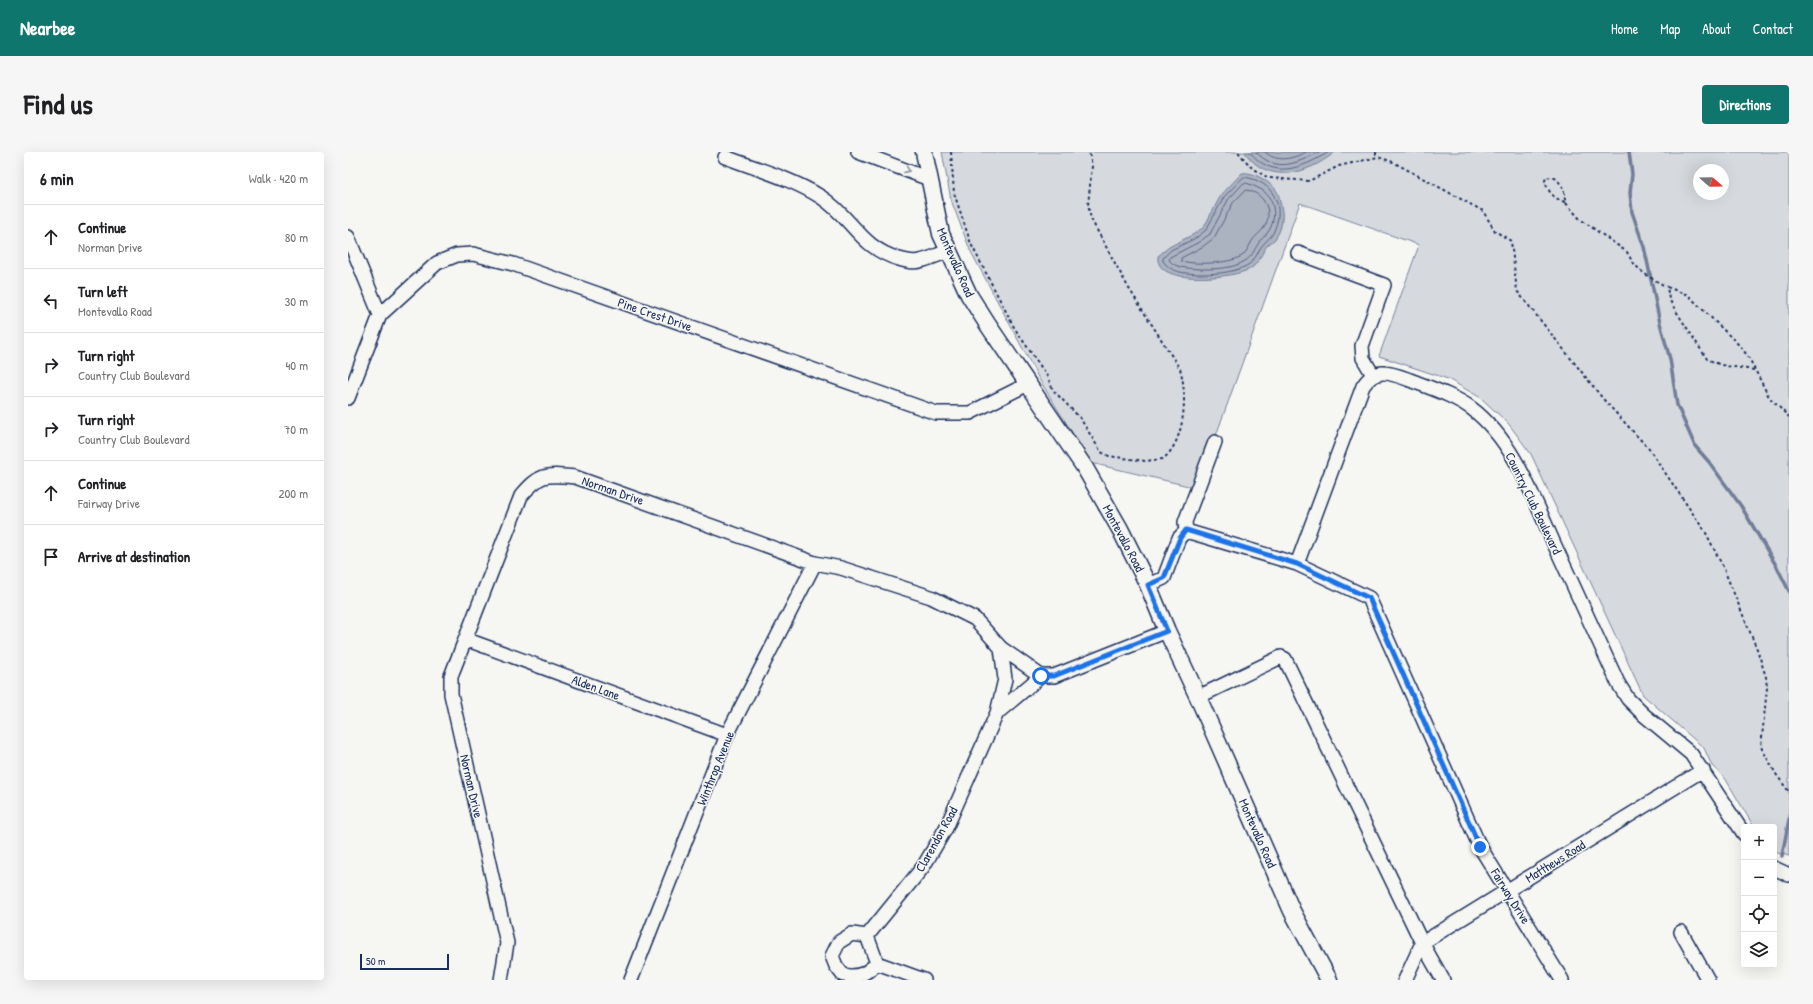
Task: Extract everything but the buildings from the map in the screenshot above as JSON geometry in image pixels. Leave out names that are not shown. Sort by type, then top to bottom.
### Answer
[{"type":"main road","name":"Montevallo Road","points":[[924,152],[941,234],[969,295],[1085,468],[1120,529],[1148,585],[1167,631],[1198,697],[1292,911],[1329,980]]},
{"type":"street","points":[[858,152],[929,179]]},
{"type":"street","points":[[725,157],[808,190],[822,198],[836,209],[862,239],[890,257],[907,262],[919,262],[949,251]]},
{"type":"street","points":[[348,237],[380,315]]},
{"type":"street","points":[[1186,530],[1297,564],[1363,386],[1366,380],[1373,375],[1363,358],[1362,346],[1384,285],[1298,253]]},
{"type":"street","name":"Pine Crest Drive","points":[[348,398],[380,315],[437,263],[457,255],[473,254],[513,264],[936,413],[970,413],[1028,384]]},
{"type":"street","name":"Country Club Boulevard","points":[[1373,375],[1384,372],[1444,393],[1470,407],[1497,433],[1520,470],[1618,683],[1628,699],[1644,716],[1691,754],[1741,829]]},
{"type":"street","points":[[1148,585],[1164,578],[1180,538],[1186,530],[1185,522],[1215,442]]},
{"type":"street","name":"Norman Drive","points":[[500,980],[507,943],[451,694],[451,676],[521,496],[535,480],[550,474],[575,477],[815,563],[841,568],[931,597],[975,619],[1001,648],[1041,676]]},
{"type":"street","name":"Winthrop Avenue","points":[[631,980],[727,735],[815,563]]},
{"type":"street","name":"Fairway Drive","points":[[1297,564],[1369,598],[1480,847],[1562,980]]},
{"type":"street","points":[[1041,676],[1054,676],[1167,631]]},
{"type":"street","name":"Alden Lane","points":[[465,639],[727,735]]},
{"type":"street","points":[[997,713],[1005,679],[1001,648]]},
{"type":"street","points":[[1198,697],[1281,657],[1285,659],[1422,943],[1444,980]]},
{"type":"street","name":"Clarendon Road","points":[[867,936],[923,867],[946,828],[997,713],[1041,676]]},
{"type":"street","name":"Matthews Road","points":[[1422,943],[1703,770]]},
{"type":"street","points":[[1777,869],[1789,875]]},
{"type":"street","points":[[1681,932],[1708,980]]},
{"type":"street","points":[[877,963],[869,971],[853,977],[843,975],[836,966],[832,956],[839,942],[852,934],[867,936],[877,963],[924,980]]},
{"type":"street","points":[[1404,980],[1422,943]]},
{"type":"path","points":[[951,152],[954,193],[971,244],[1015,329],[1047,376],[1053,390],[1080,418],[1101,452],[1109,456],[1145,461],[1163,459],[1173,448],[1184,419],[1183,378],[1180,369],[1128,287],[1091,219],[1088,205],[1092,166],[1089,152]]},
{"type":"path","points":[[1238,152],[1253,169],[1269,178],[1309,181],[1339,166],[1376,158],[1393,162],[1483,211],[1495,231],[1511,241],[1517,291],[1604,400],[1649,449],[1706,533],[1736,595],[1764,668],[1767,688],[1762,747],[1776,774],[1789,792]]},
{"type":"path","points":[[1376,152],[1376,158]]},
{"type":"path","points":[[1565,202],[1561,184],[1555,178],[1546,177],[1544,181],[1551,194],[1556,199],[1565,202],[1580,219],[1627,252],[1642,274],[1667,287],[1688,295],[1741,347],[1749,358],[1769,397],[1789,417]]},
{"type":"path","points":[[1667,287],[1669,299],[1707,359],[1721,365],[1754,370]]},
{"type":"shaded area","points":[[942,152],[1789,152],[1789,856],[1777,853],[1777,824],[1752,824],[1725,778],[1712,766],[1704,748],[1643,695],[1531,454],[1508,423],[1481,398],[1448,379],[1379,356],[1419,245],[1300,203],[1197,488],[1091,463],[1039,379],[970,250],[951,200]]},
{"type":"water","points":[[1245,152],[1335,152],[1325,160],[1301,171],[1276,173],[1254,163]]},
{"type":"water","points":[[1242,173],[1256,175],[1273,187],[1278,194],[1282,211],[1282,221],[1278,235],[1266,247],[1255,265],[1250,269],[1228,275],[1196,278],[1168,272],[1160,266],[1158,256],[1169,247],[1204,227],[1221,195]]},
{"type":"waterway","points":[[1629,152],[1632,174],[1630,193],[1632,212],[1644,247],[1660,323],[1670,359],[1677,405],[1695,446],[1709,462],[1741,506],[1777,567],[1789,591]]},
{"type":"waterway","points":[[1782,856],[1789,819]]},
{"type":"route","points":[[1041,676],[1054,676],[1167,631],[1148,585],[1164,578],[1180,538],[1186,530],[1297,564],[1369,598],[1480,847]]}]
